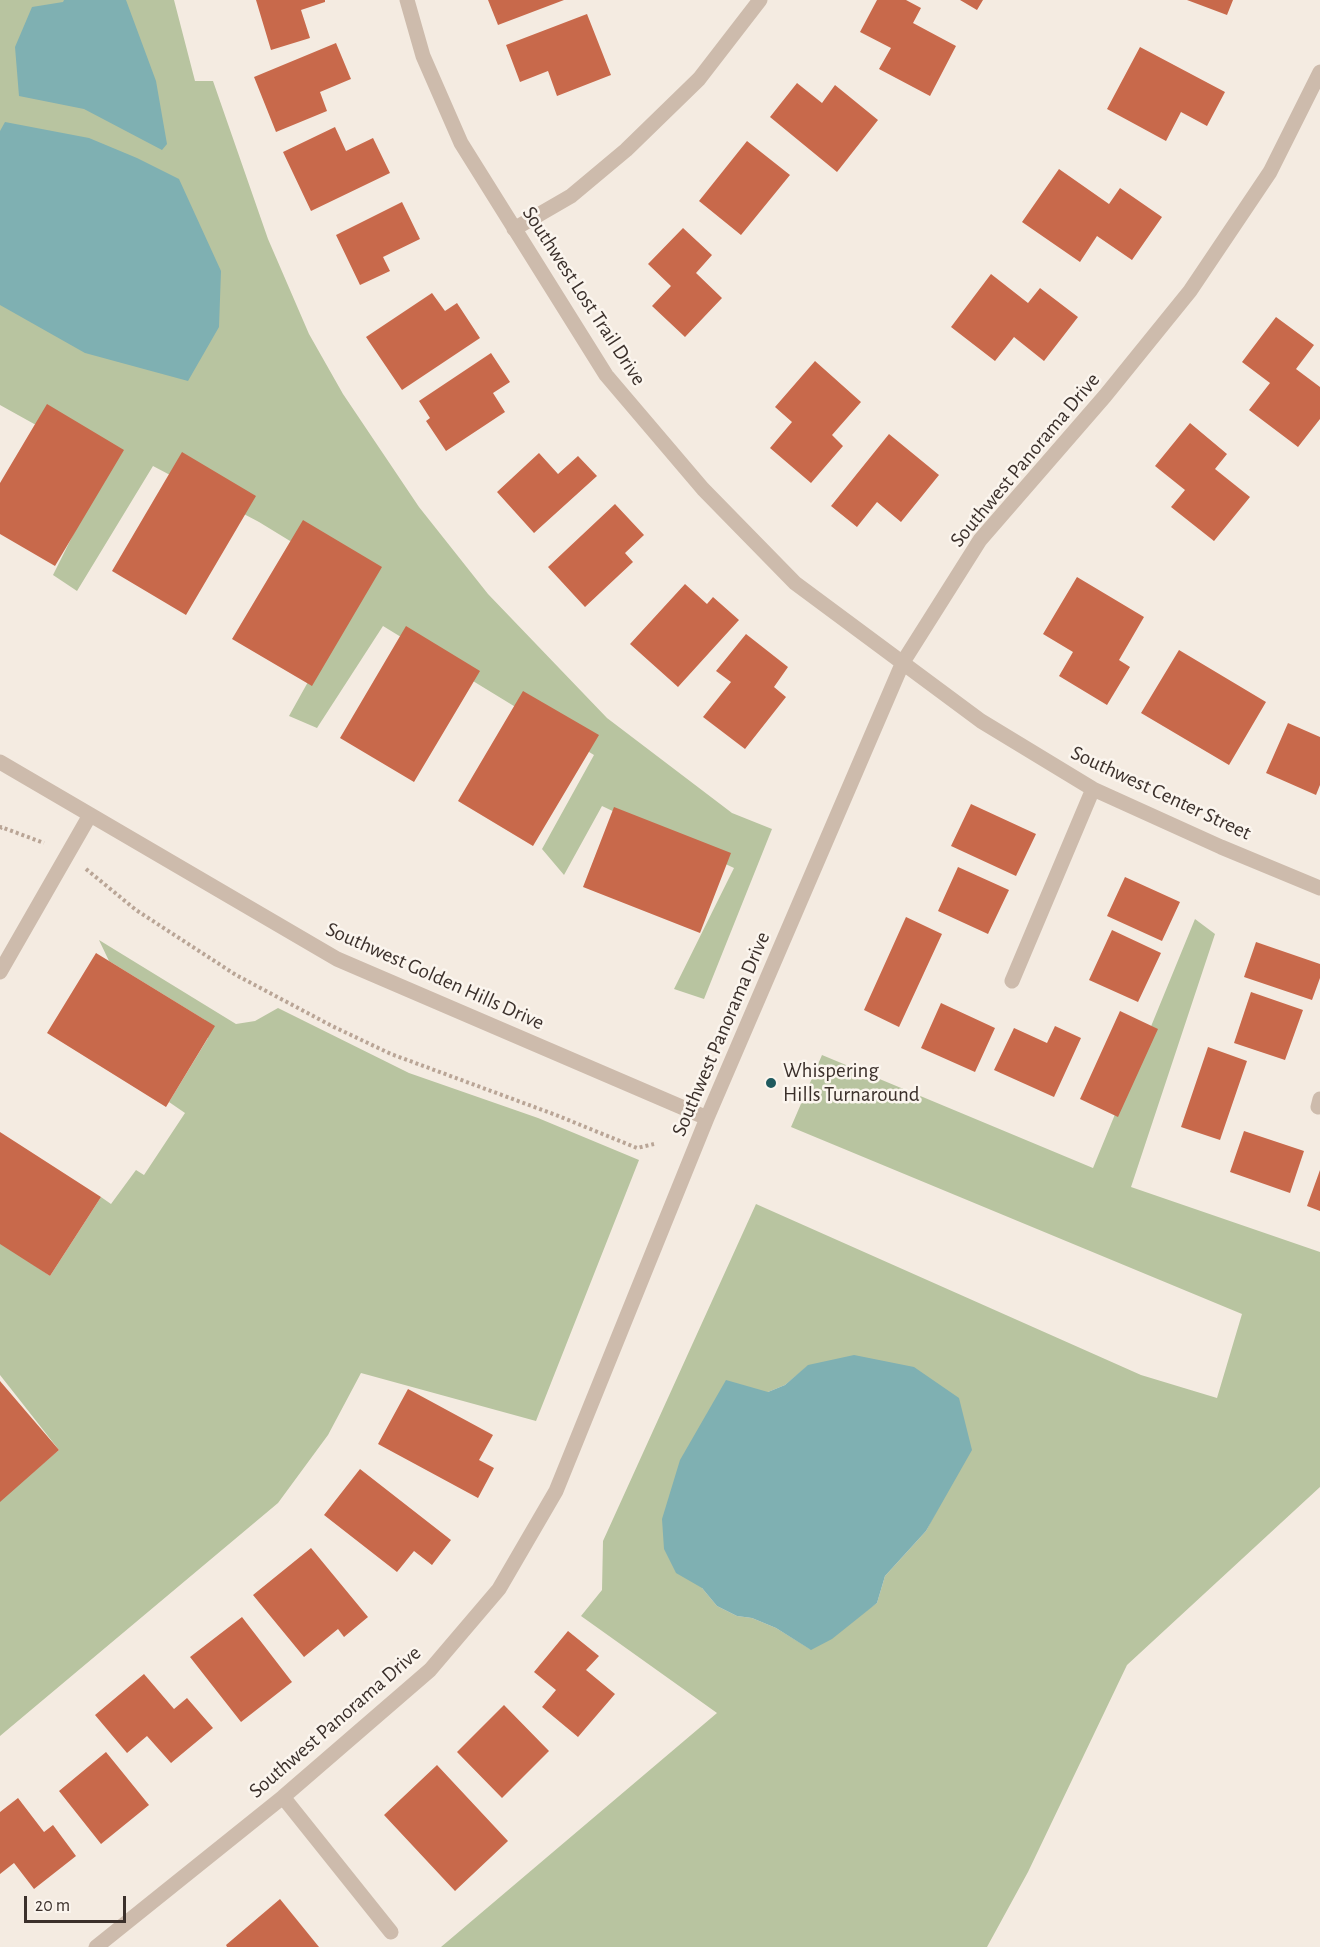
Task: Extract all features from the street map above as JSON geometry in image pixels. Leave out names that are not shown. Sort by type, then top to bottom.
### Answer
[{"type":"street","name":"Southwest Lost Trail Drive","points":[[406,0],[423,56],[461,142],[606,375],[703,489],[795,583],[903,662]]},
{"type":"street","points":[[514,229],[571,196],[627,150],[699,79],[760,0]]},
{"type":"street","name":"Southwest Panorama Drive","points":[[96,1947],[283,1797],[430,1671],[500,1588],[556,1491],[707,1118],[903,662],[980,540],[1105,396],[1190,291],[1270,172],[1320,72]]},
{"type":"street","name":"Southwest Center Street","points":[[903,662],[981,721],[1093,789],[1221,847],[1320,888]]},
{"type":"street","name":"Southwest Golden Hills Drive","points":[[0,762],[337,959],[707,1118]]},
{"type":"street","points":[[1012,981],[1093,789]]},
{"type":"street","points":[[0,972],[90,814]]},
{"type":"street","points":[[283,1797],[391,1932]]},
{"type":"path","points":[[0,828],[43,843],[66,854],[136,910],[226,969],[332,1026],[391,1054],[556,1115],[637,1148],[654,1144]]},
{"type":"green space","points":[[0,0],[174,0],[195,81],[213,81],[268,239],[309,334],[343,394],[419,507],[488,594],[607,718],[732,813],[772,829],[704,999],[674,989],[734,868],[602,806],[564,875],[542,849],[594,755],[383,626],[317,728],[289,716],[362,585],[259,522],[153,466],[77,591],[53,575],[108,465],[0,405]]},
{"type":"green space","points":[[1195,919],[1215,934],[1131,1187],[1320,1252],[1320,1487],[1127,1665],[1028,1872],[987,1947],[441,1947],[717,1713],[581,1616],[602,1590],[603,1541],[756,1204],[1141,1375],[1217,1398],[1242,1314],[791,1127],[822,1055],[1093,1168]],"holes":[[[809,1365],[943,1498],[926,1531],[885,1576],[877,1603],[810,1649],[776,1628],[752,1618],[737,1616],[717,1606],[702,1588],[768,1392],[785,1385]]]},
{"type":"green space","points":[[99,940],[236,1024],[255,1021],[278,1008],[409,1073],[538,1118],[639,1160],[536,1421],[361,1373],[328,1435],[278,1503],[0,1736],[0,1500],[59,1450],[0,1375],[0,1242],[50,1276],[101,1197],[111,1204],[136,1170],[144,1175],[185,1113],[169,1102],[208,1038],[205,1020],[109,961]]},
{"type":"water","points":[[64,0],[126,0],[156,81],[167,144],[162,150],[84,109],[19,96],[15,47],[32,7]]},
{"type":"water","points":[[5,122],[89,138],[179,179],[221,271],[219,327],[188,381],[85,353],[0,305],[0,131]]},
{"type":"water","points":[[854,1355],[914,1367],[959,1398],[972,1450],[926,1531],[885,1576],[877,1603],[832,1639],[811,1650],[776,1628],[752,1618],[737,1616],[717,1606],[702,1588],[676,1573],[664,1549],[662,1519],[680,1460],[726,1380],[768,1392],[785,1385],[808,1365]]},
{"type":"building","points":[[256,0],[325,0],[325,2],[301,10],[310,38],[271,50]]},
{"type":"building","points":[[488,0],[564,0],[498,25]]},
{"type":"building","points":[[877,0],[906,0],[921,8],[913,23],[956,46],[930,96],[879,69],[891,48],[860,32]]},
{"type":"building","points":[[960,0],[983,0],[977,10]]},
{"type":"building","points":[[1187,0],[1233,0],[1227,15]]},
{"type":"building","points":[[587,14],[611,75],[557,96],[548,71],[520,82],[506,45]]},
{"type":"building","points":[[336,43],[351,79],[320,92],[327,111],[276,132],[254,77]]},
{"type":"building","points":[[1140,47],[1225,92],[1207,126],[1181,112],[1166,141],[1107,109]]},
{"type":"building","points":[[797,83],[822,103],[835,85],[878,120],[837,172],[770,117]]},
{"type":"building","points":[[335,127],[346,151],[373,138],[390,173],[311,211],[283,152]]},
{"type":"building","points":[[747,141],[790,175],[741,235],[699,201]]},
{"type":"building","points":[[1059,169],[1109,204],[1120,188],[1162,217],[1132,260],[1097,236],[1080,262],[1022,222]]},
{"type":"building","points":[[402,202],[420,239],[383,257],[390,271],[360,285],[336,235]]},
{"type":"building","points":[[683,228],[712,255],[696,273],[722,298],[685,337],[652,306],[671,286],[648,264]]},
{"type":"building","points":[[991,274],[1028,303],[1040,288],[1078,317],[1044,361],[1014,337],[995,361],[951,327]]},
{"type":"building","points":[[432,293],[445,311],[457,303],[480,338],[402,390],[366,337]]},
{"type":"building","points":[[1276,317],[1314,345],[1296,369],[1320,387],[1320,419],[1298,447],[1249,410],[1270,383],[1242,362]]},
{"type":"building","points":[[491,353],[510,382],[493,393],[505,412],[446,451],[426,421],[430,418],[419,401]]},
{"type":"building","points":[[815,361],[861,402],[832,435],[843,446],[811,483],[770,448],[792,422],[775,407]]},
{"type":"building","points":[[47,404],[124,450],[55,566],[0,534],[0,483]]},
{"type":"building","points":[[1190,423],[1227,454],[1215,469],[1250,497],[1214,541],[1171,507],[1185,490],[1155,466]]},
{"type":"building","points":[[889,434],[939,475],[901,522],[877,502],[857,527],[831,506]]},
{"type":"building","points":[[182,452],[256,496],[186,615],[112,571]]},
{"type":"building","points":[[539,453],[558,474],[578,456],[597,476],[534,533],[497,492]]},
{"type":"building","points":[[615,504],[644,535],[625,553],[633,562],[585,607],[548,567]]},
{"type":"building","points":[[303,520],[382,567],[312,686],[232,639]]},
{"type":"building","points":[[1077,577],[1144,617],[1119,660],[1130,667],[1107,705],[1059,676],[1073,652],[1043,634]]},
{"type":"building","points":[[685,584],[707,604],[713,597],[739,620],[678,687],[630,644]]},
{"type":"building","points":[[406,626],[480,671],[414,782],[340,738]]},
{"type":"building","points":[[746,634],[788,667],[774,687],[786,697],[745,749],[703,717],[731,682],[716,671]]},
{"type":"building","points":[[1179,650],[1266,702],[1229,765],[1141,713]]},
{"type":"building","points":[[523,691],[599,735],[533,846],[458,801]]},
{"type":"building","points":[[1288,723],[1320,737],[1320,785],[1316,795],[1266,773]]},
{"type":"building","points":[[971,804],[1036,834],[1016,876],[951,846]]},
{"type":"building","points":[[614,807],[731,853],[700,933],[583,887]]},
{"type":"building","points":[[958,867],[1009,890],[988,934],[938,911]]},
{"type":"building","points":[[1125,877],[1180,902],[1162,941],[1107,916]]},
{"type":"building","points":[[906,917],[942,934],[899,1027],[864,1010]]},
{"type":"building","points":[[1112,930],[1161,953],[1138,1002],[1089,980]]},
{"type":"building","points":[[1256,942],[1320,964],[1320,978],[1312,1000],[1244,977]]},
{"type":"building","points":[[96,953],[215,1026],[166,1107],[47,1033]]},
{"type":"building","points":[[1251,992],[1303,1010],[1285,1060],[1234,1043]]},
{"type":"building","points":[[941,1003],[995,1028],[975,1072],[921,1048]]},
{"type":"building","points":[[1120,1011],[1158,1029],[1118,1117],[1080,1099]]},
{"type":"building","points":[[1055,1026],[1081,1038],[1054,1097],[994,1070],[1014,1028],[1047,1043]]},
{"type":"building","points":[[1208,1047],[1247,1061],[1220,1140],[1181,1127]]},
{"type":"building","points":[[1244,1131],[1304,1151],[1290,1193],[1230,1172]]},
{"type":"building","points":[[0,1132],[101,1197],[50,1276],[0,1244]]},
{"type":"building","points":[[1320,1170],[1320,1211],[1307,1206]]},
{"type":"building","points":[[0,1381],[59,1450],[0,1502]]},
{"type":"building","points":[[408,1389],[493,1435],[479,1460],[494,1468],[478,1498],[378,1444]]},
{"type":"building","points":[[360,1469],[451,1540],[432,1565],[414,1551],[397,1572],[324,1515]]},
{"type":"building","points":[[311,1548],[368,1617],[344,1637],[338,1629],[304,1657],[253,1595]]},
{"type":"building","points":[[242,1617],[292,1682],[241,1722],[190,1657]]},
{"type":"building","points":[[568,1631],[599,1656],[586,1670],[615,1694],[578,1737],[542,1707],[556,1690],[534,1672]]},
{"type":"building","points":[[144,1674],[174,1709],[187,1698],[213,1728],[171,1763],[147,1736],[127,1753],[95,1715]]},
{"type":"building","points":[[504,1705],[549,1751],[502,1798],[457,1752]]},
{"type":"building","points":[[106,1752],[149,1805],[101,1844],[59,1791]]},
{"type":"building","points":[[437,1765],[508,1841],[455,1891],[384,1815]]},
{"type":"building","points":[[18,1798],[44,1832],[53,1825],[76,1856],[34,1889],[14,1863],[0,1874],[0,1812]]},
{"type":"building","points":[[280,1899],[319,1947],[227,1947],[226,1945]]},
{"type":"place","name":"Whispering Hills Turnaround","points":[[771,1083]]}]
